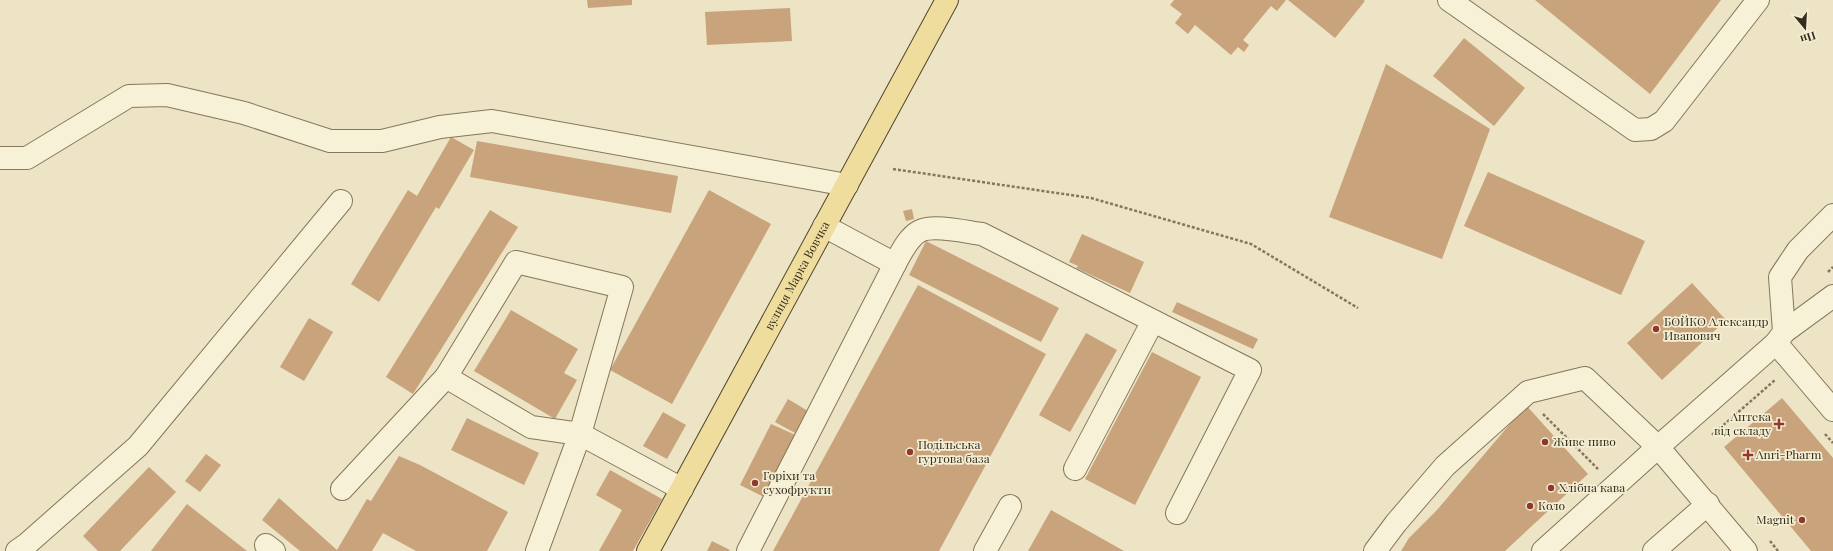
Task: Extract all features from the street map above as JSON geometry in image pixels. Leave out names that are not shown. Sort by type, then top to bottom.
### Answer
[{"type":"main road","name":"вулиця Марка Вовчка","points":[[648,551],[947,0]]},
{"type":"street","points":[[1449,0],[1635,130],[1652,130],[1664,121],[1758,0]]},
{"type":"street","points":[[0,158],[27,158],[129,96],[167,94],[244,113],[330,141],[382,141],[440,127],[492,121],[847,185]]},
{"type":"street","points":[[18,551],[28,544],[138,446],[341,201]]},
{"type":"street","points":[[1829,398],[1780,338],[1780,277],[1798,250],[1833,215]]},
{"type":"street","points":[[824,226],[895,264]]},
{"type":"street","points":[[748,551],[905,245],[920,231],[937,228],[982,234],[1250,370],[1177,513]]},
{"type":"street","points":[[342,489],[446,377],[516,262],[622,287],[580,434],[537,551]]},
{"type":"street","points":[[1543,551],[1780,338],[1833,296]]},
{"type":"street","points":[[1075,469],[1153,320]]},
{"type":"street","points":[[446,377],[532,427],[580,434],[682,489]]},
{"type":"street","points":[[1375,551],[1396,523],[1445,466],[1528,392],[1586,378],[1658,447],[1708,504],[1746,551]]},
{"type":"street","points":[[1654,551],[1708,504]]},
{"type":"street","points":[[985,551],[1010,506]]},
{"type":"path","points":[[893,169],[1092,198],[1251,244],[1358,308]]},
{"type":"path","points":[[1706,440],[1778,378]]},
{"type":"path","points":[[1540,411],[1600,471]]},
{"type":"path","points":[[1823,431],[1833,443]]},
{"type":"path","points":[[1768,539],[1778,551]]},
{"type":"building","points":[[587,0],[632,0],[632,5],[588,8]]},
{"type":"building","points":[[1174,0],[1286,0],[1277,11],[1271,6],[1243,40],[1249,45],[1244,52],[1238,47],[1231,55],[1195,25],[1188,34],[1175,23],[1182,14],[1170,5]]},
{"type":"building","points":[[1288,0],[1363,0],[1365,1],[1335,38]]},
{"type":"building","points":[[1535,0],[1721,0],[1650,94]]},
{"type":"building","points":[[790,8],[792,41],[707,45],[705,12]]},
{"type":"building","points":[[1464,38],[1525,88],[1494,126],[1433,76]]},
{"type":"building","points":[[1386,64],[1490,129],[1442,259],[1329,217]]},
{"type":"building","points":[[451,137],[474,150],[439,209],[436,207],[379,302],[351,284],[408,190],[417,196]]},
{"type":"building","points":[[477,141],[678,176],[671,213],[470,177]]},
{"type":"building","points":[[1488,172],[1645,241],[1621,295],[1464,226]]},
{"type":"building","points":[[709,190],[771,224],[672,404],[610,370]]},
{"type":"building","points":[[912,209],[914,219],[906,221],[903,211]]},
{"type":"building","points":[[490,210],[518,227],[413,394],[386,377]]},
{"type":"building","points":[[1082,234],[1144,262],[1130,293],[1076,268],[1078,266],[1069,262]]},
{"type":"building","points":[[926,241],[1059,308],[1041,342],[909,275]]},
{"type":"building","points":[[1692,283],[1726,320],[1662,380],[1627,343]]},
{"type":"building","name":"Подільська гуртова база","points":[[918,285],[1046,354],[939,551],[773,551]]},
{"type":"building","points":[[1177,302],[1258,339],[1253,349],[1172,312]]},
{"type":"building","points":[[511,310],[578,349],[564,373],[577,380],[555,419],[474,371]]},
{"type":"building","points":[[309,318],[333,332],[304,381],[280,367]]},
{"type":"building","points":[[1086,333],[1117,350],[1070,432],[1039,415]]},
{"type":"building","points":[[1152,352],[1201,377],[1135,505],[1085,479]]},
{"type":"building","points":[[1782,398],[1833,458],[1833,551],[1811,551],[1724,447]]},
{"type":"building","points":[[788,399],[808,411],[795,433],[775,422]]},
{"type":"building","points":[[1526,405],[1588,474],[1505,551],[1401,551],[1409,538],[1437,510]]},
{"type":"building","points":[[663,412],[686,425],[667,459],[643,446]]},
{"type":"building","points":[[467,418],[539,453],[524,485],[451,450]]},
{"type":"building","points":[[771,424],[800,437],[768,499],[740,485]]},
{"type":"building","points":[[206,454],[221,465],[200,492],[185,481]]},
{"type":"building","points":[[399,456],[420,465],[508,512],[487,551],[416,551],[383,533],[372,551],[300,551],[262,520],[279,498],[337,550],[367,499],[371,501]]},
{"type":"building","points":[[149,467],[176,492],[120,551],[98,551],[83,536]]},
{"type":"building","points":[[610,470],[662,499],[633,551],[599,551],[622,510],[596,495]]},
{"type":"building","points":[[187,504],[247,551],[151,551]]},
{"type":"building","points":[[1051,510],[1124,551],[1028,551]]},
{"type":"building","points":[[712,541],[730,550],[707,551]]},
{"type":"place","name":"БОЙКО Александр Иванович","points":[[1656,329]]},
{"type":"place","name":"Аптека від складу","points":[[1779,424]]},
{"type":"place","name":"Живе пиво","points":[[1545,442]]},
{"type":"place","name":"Подільська гуртова база","points":[[910,452]]},
{"type":"place","name":"Anri-Pharm","points":[[1748,455]]},
{"type":"place","name":"Горіхи та сухофрукти","points":[[755,483]]},
{"type":"place","name":"Хлібна кава","points":[[1551,488]]},
{"type":"place","name":"Коло","points":[[1530,506]]},
{"type":"place","name":"Magnit","points":[[1802,520]]}]
